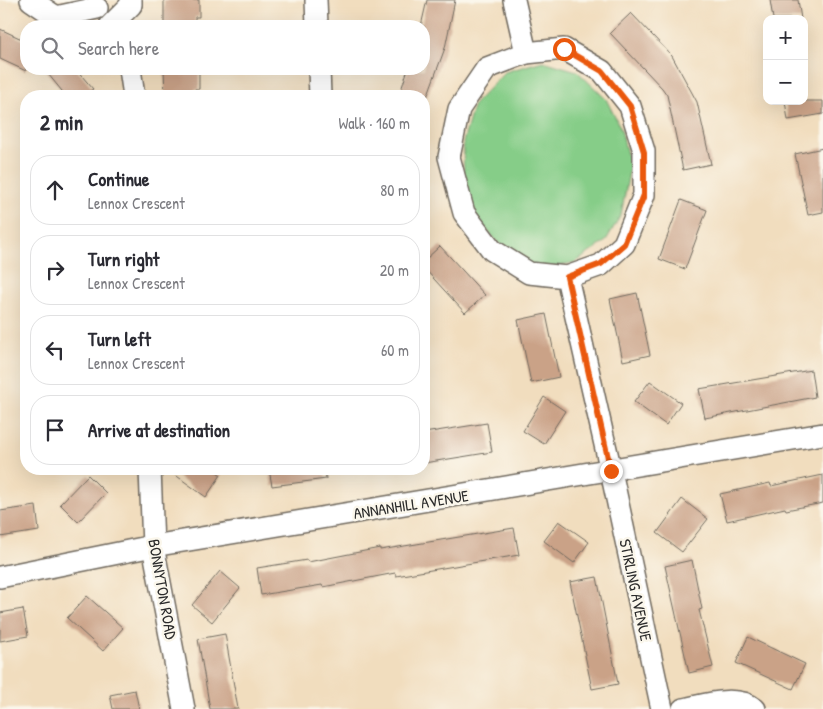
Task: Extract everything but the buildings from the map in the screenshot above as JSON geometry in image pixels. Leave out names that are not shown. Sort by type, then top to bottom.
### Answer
[{"type":"street","points":[[31,0],[56,17],[95,4],[105,20]]},
{"type":"street","points":[[115,20],[131,4],[131,0]]},
{"type":"street","points":[[316,0],[317,20]]},
{"type":"street","points":[[514,0],[526,53]]},
{"type":"street","points":[[564,49],[602,71],[630,106],[644,152],[644,195],[624,244],[601,264],[567,277],[529,273],[492,250],[464,214],[448,157],[459,109],[487,68],[526,53],[564,49]]},
{"type":"street","points":[[131,75],[133,90]]},
{"type":"street","points":[[319,75],[320,90]]},
{"type":"street","name":"STIRLING AVENUE","points":[[567,277],[662,709]]},
{"type":"street","name":"ANNANHILL AVENUE","points":[[0,577],[153,546],[611,471],[823,434]]},
{"type":"street","name":"BONNYTON ROAD","points":[[150,475],[153,546],[184,709]]},
{"type":"street","points":[[683,709],[726,701],[750,705],[755,709]]},
{"type":"green space","points":[[543,61],[577,71],[606,99],[621,129],[630,167],[621,215],[605,242],[576,262],[548,268],[530,265],[501,246],[478,220],[464,184],[463,142],[474,104],[505,72]]},
{"type":"route","points":[[564,49],[602,71],[630,106],[644,152],[644,195],[624,244],[601,264],[567,277],[611,471]]}]
